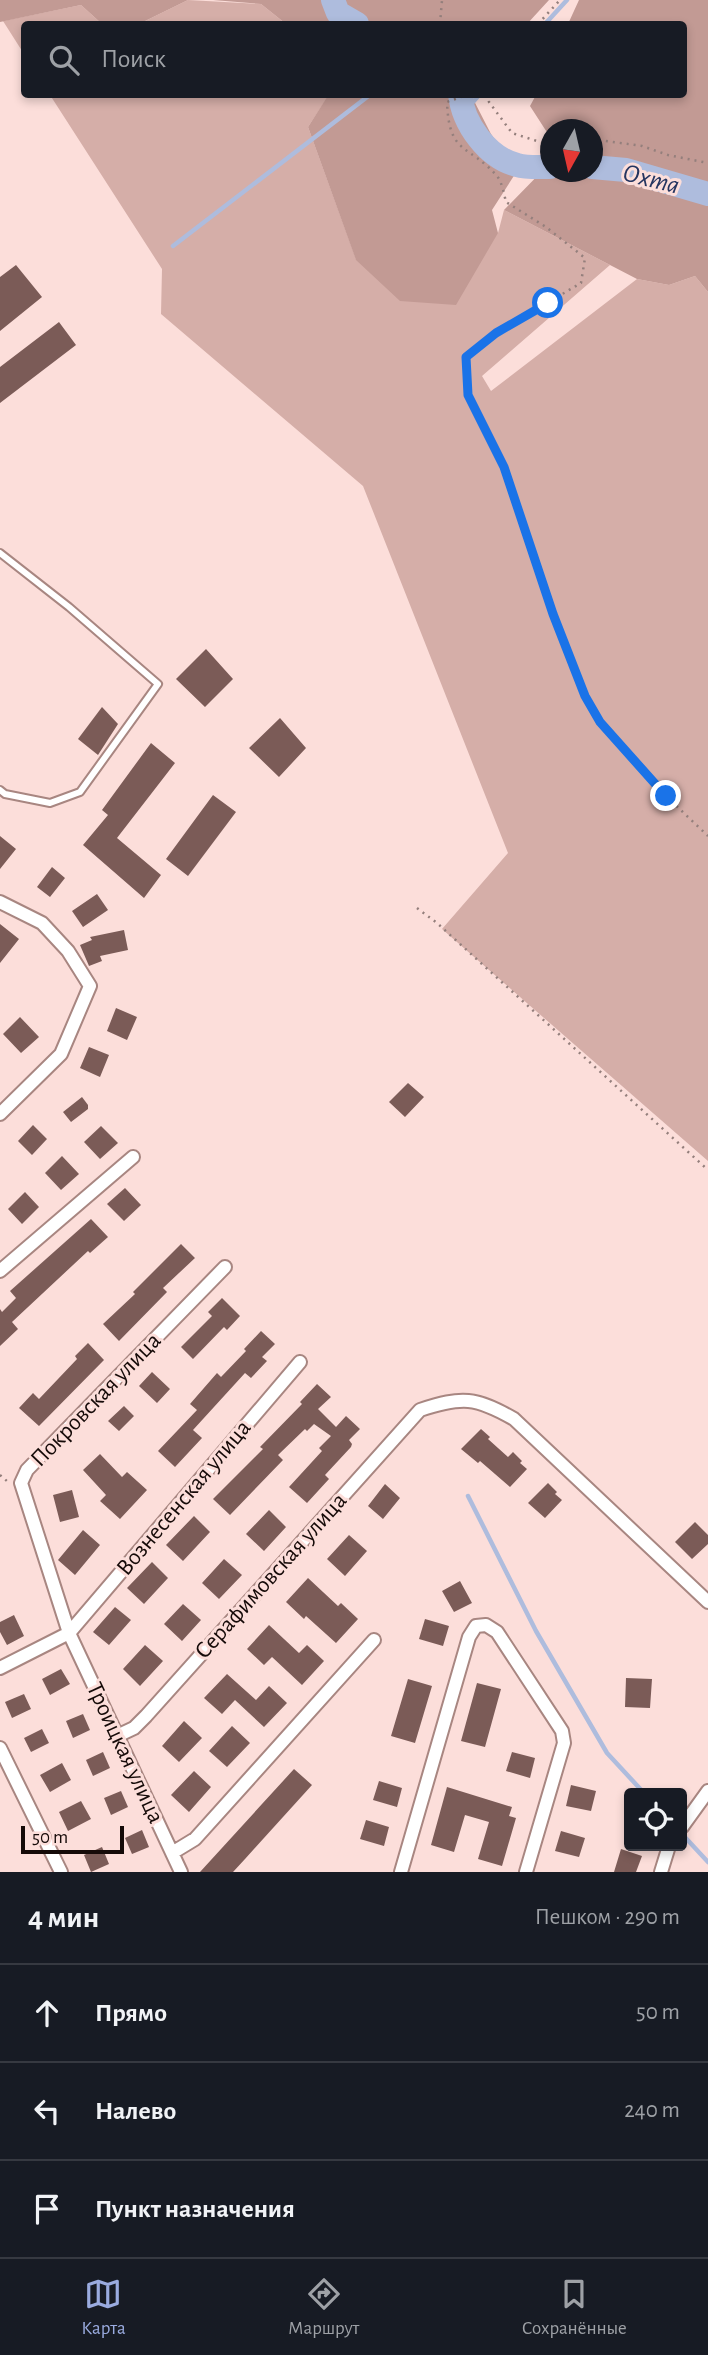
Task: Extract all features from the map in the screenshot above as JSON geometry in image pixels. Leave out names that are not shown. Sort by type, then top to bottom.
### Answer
[{"type":"street","points":[[0,902],[42,923],[68,951],[90,986],[61,1054],[0,1114]]},
{"type":"street","points":[[0,1271],[133,1157]]},
{"type":"street","name":"Покровская улица","points":[[69,1633],[21,1483],[27,1470],[226,1267]]},
{"type":"street","name":"Вознесенская улица","points":[[69,1633],[300,1362]]},
{"type":"street","name":"Серафимовская улица","points":[[117,1736],[134,1728],[146,1716],[420,1410],[443,1402],[467,1400],[489,1405],[514,1419],[708,1602]]},
{"type":"street","points":[[401,1872],[470,1637],[476,1626],[486,1625],[497,1632],[562,1731],[564,1743],[526,1872]]},
{"type":"street","points":[[1,1666],[69,1633]]},
{"type":"street","name":"Троицкая улица","points":[[69,1633],[181,1872]]},
{"type":"street","points":[[172,1853],[195,1839],[374,1640]]},
{"type":"street","points":[[0,1748],[61,1872]]},
{"type":"street","points":[[687,1819],[708,1791]]},
{"type":"street","points":[[662,1872],[668,1851]]},
{"type":"lane","points":[[0,553],[69,607],[158,684],[80,792],[50,803],[5,794],[0,790]]},
{"type":"path","points":[[440,21],[442,0]]},
{"type":"path","points":[[541,21],[560,0]]},
{"type":"path","points":[[458,98],[447,102],[448,124],[456,142],[498,177],[506,202],[546,227],[585,258],[581,282],[496,333],[466,357],[468,395],[504,467],[553,614],[585,696],[608,731],[666,796],[708,836]]},
{"type":"path","points":[[488,98],[512,133],[540,142]]},
{"type":"path","points":[[603,140],[642,146],[668,155],[708,163]]},
{"type":"path","points":[[417,908],[437,923],[708,1170]]},
{"type":"shaded area","points":[[0,0],[188,0],[145,21],[99,21],[81,5],[0,22]]},
{"type":"shaded area","points":[[188,0],[261,4],[282,21],[145,21]]},
{"type":"shaded area","points":[[213,0],[549,0],[530,21],[282,21],[261,4]]},
{"type":"shaded area","points":[[579,0],[708,0],[708,292],[695,276],[669,285],[637,279],[504,210],[540,173],[540,182],[603,182],[603,119],[540,119],[540,122],[530,106],[534,98],[687,98],[687,21],[569,21]]},
{"type":"shaded area","points":[[81,5],[99,21],[21,21],[21,49],[3,21]]},
{"type":"shaded area","points":[[52,98],[327,98],[308,127],[356,259],[498,233],[504,210],[610,265],[482,376],[491,391],[637,279],[669,285],[695,276],[708,292],[708,1161],[442,929],[508,853],[363,486],[161,314],[162,269]]},
{"type":"shaded area","points":[[326,98],[473,98],[491,134],[517,171],[492,210],[498,233],[456,305],[400,301],[356,260],[308,127]]},
{"type":"building","points":[[16,265],[42,297],[0,331],[0,277]]},
{"type":"building","points":[[59,322],[76,345],[0,403],[0,367]]},
{"type":"building","points":[[206,649],[233,679],[205,707],[176,679]]},
{"type":"building","points":[[102,707],[118,724],[98,755],[78,739]]},
{"type":"building","points":[[280,718],[306,748],[279,777],[249,748]]},
{"type":"building","points":[[151,743],[175,763],[117,838],[161,875],[144,898],[83,845],[108,815],[102,810]]},
{"type":"building","points":[[213,795],[236,812],[188,876],[166,859]]},
{"type":"building","points":[[0,836],[16,849],[0,869]]},
{"type":"building","points":[[52,867],[65,878],[50,897],[37,887]]},
{"type":"building","points":[[97,894],[108,910],[83,927],[72,911]]},
{"type":"building","points":[[0,924],[19,939],[0,963]]},
{"type":"building","points":[[124,930],[128,950],[100,956],[102,961],[89,966],[80,945],[92,940],[90,937]]},
{"type":"building","points":[[116,1008],[137,1017],[127,1040],[107,1031]]},
{"type":"building","points":[[20,1017],[39,1037],[21,1053],[3,1034]]},
{"type":"building","points":[[89,1047],[109,1055],[100,1077],[80,1068]]},
{"type":"building","points":[[408,1083],[424,1097],[405,1117],[389,1102]]},
{"type":"building","points":[[82,1097],[88,1109],[71,1122],[63,1112]]},
{"type":"building","points":[[33,1125],[47,1139],[32,1155],[18,1141]]},
{"type":"building","points":[[101,1126],[118,1143],[100,1159],[84,1142]]},
{"type":"building","points":[[62,1156],[79,1174],[61,1190],[45,1173]]},
{"type":"building","points":[[125,1188],[141,1205],[124,1221],[107,1204]]},
{"type":"building","points":[[25,1192],[39,1207],[22,1224],[8,1209]]},
{"type":"building","points":[[91,1219],[108,1237],[90,1253],[88,1251],[12,1322],[18,1329],[0,1346],[0,1309],[2,1312],[16,1298],[10,1291]]},
{"type":"building","points":[[181,1244],[195,1258],[163,1288],[167,1292],[119,1341],[103,1324]]},
{"type":"building","points":[[222,1298],[240,1316],[227,1330],[224,1327],[193,1359],[181,1347],[212,1316],[208,1312]]},
{"type":"building","points":[[261,1331],[275,1344],[262,1357],[267,1361],[251,1378],[245,1373],[193,1430],[202,1438],[175,1467],[158,1451],[197,1410],[190,1404],[217,1373],[221,1377]]},
{"type":"building","points":[[88,1343],[104,1360],[39,1426],[19,1408],[33,1393],[39,1399],[77,1359],[75,1356]]},
{"type":"building","points":[[152,1372],[170,1389],[157,1403],[139,1386]]},
{"type":"building","points":[[317,1384],[331,1397],[318,1409],[336,1427],[346,1416],[360,1429],[349,1440],[351,1447],[325,1475],[329,1479],[307,1503],[289,1487],[322,1451],[319,1448],[331,1436],[314,1424],[307,1431],[305,1429],[278,1455],[283,1460],[230,1515],[213,1499],[263,1449],[260,1447],[302,1404],[300,1402]]},
{"type":"building","points":[[124,1406],[134,1416],[119,1431],[108,1421]]},
{"type":"building","points":[[481,1429],[508,1457],[513,1452],[527,1469],[510,1487],[480,1461],[478,1463],[461,1449]]},
{"type":"building","points":[[100,1454],[122,1477],[127,1472],[147,1490],[120,1519],[100,1501],[106,1495],[83,1470]]},
{"type":"building","points":[[548,1483],[562,1500],[545,1518],[528,1503]]},
{"type":"building","points":[[385,1484],[400,1498],[383,1519],[368,1506]]},
{"type":"building","points":[[72,1490],[79,1517],[60,1522],[53,1495]]},
{"type":"building","points":[[269,1510],[286,1527],[264,1551],[246,1534]]},
{"type":"building","points":[[194,1516],[210,1532],[183,1561],[166,1545]]},
{"type":"building","points":[[695,1522],[708,1535],[708,1544],[692,1559],[675,1542]]},
{"type":"building","points":[[83,1530],[100,1545],[75,1575],[58,1560]]},
{"type":"building","points":[[349,1535],[367,1551],[345,1576],[327,1559]]},
{"type":"building","points":[[224,1559],[242,1575],[219,1599],[202,1583]]},
{"type":"building","points":[[152,1562],[168,1578],[144,1604],[127,1588]]},
{"type":"building","points":[[308,1578],[338,1606],[341,1603],[358,1619],[336,1643],[286,1602]]},
{"type":"building","points":[[460,1581],[472,1603],[454,1612],[442,1591]]},
{"type":"building","points":[[183,1604],[201,1620],[182,1641],[164,1624]]},
{"type":"building","points":[[115,1607],[131,1620],[109,1645],[93,1632]]},
{"type":"building","points":[[14,1615],[24,1636],[7,1645],[0,1632],[0,1622]]},
{"type":"building","points":[[425,1619],[449,1626],[443,1646],[419,1639]]},
{"type":"building","points":[[269,1625],[299,1653],[307,1645],[324,1661],[302,1685],[272,1657],[264,1665],[247,1649]]},
{"type":"building","points":[[145,1645],[163,1661],[140,1686],[123,1669]]},
{"type":"building","points":[[61,1669],[70,1684],[50,1695],[42,1679]]},
{"type":"building","points":[[227,1674],[256,1700],[269,1686],[287,1703],[264,1727],[235,1700],[222,1714],[204,1698]]},
{"type":"building","points":[[626,1678],[652,1679],[650,1708],[625,1707]]},
{"type":"building","points":[[408,1679],[432,1686],[415,1743],[391,1736]]},
{"type":"building","points":[[477,1683],[501,1689],[485,1747],[461,1741]]},
{"type":"building","points":[[24,1694],[31,1709],[12,1718],[5,1702]]},
{"type":"building","points":[[83,1714],[90,1730],[73,1738],[66,1721]]},
{"type":"building","points":[[184,1721],[202,1738],[179,1762],[162,1746]]},
{"type":"building","points":[[232,1726],[250,1743],[227,1767],[209,1751]]},
{"type":"building","points":[[42,1729],[49,1743],[31,1752],[24,1738]]},
{"type":"building","points":[[103,1752],[110,1768],[93,1776],[86,1760]]},
{"type":"building","points":[[512,1752],[535,1758],[530,1778],[506,1771]]},
{"type":"building","points":[[62,1763],[71,1780],[50,1792],[40,1775]]},
{"type":"building","points":[[294,1769],[312,1785],[245,1859],[233,1872],[200,1872]]},
{"type":"building","points":[[194,1771],[211,1787],[189,1812],[171,1795]]},
{"type":"building","points":[[379,1781],[402,1788],[397,1807],[373,1800]]},
{"type":"building","points":[[571,1785],[596,1791],[591,1811],[566,1806]]},
{"type":"building","points":[[447,1787],[512,1807],[509,1816],[516,1818],[502,1866],[478,1859],[489,1822],[465,1815],[454,1852],[431,1845]]},
{"type":"building","points":[[121,1791],[128,1807],[111,1815],[104,1798]]},
{"type":"building","points":[[81,1801],[91,1819],[68,1831],[59,1812]]},
{"type":"building","points":[[366,1820],[389,1827],[384,1846],[360,1839]]},
{"type":"building","points":[[142,1830],[149,1847],[132,1854],[125,1838]]},
{"type":"building","points":[[561,1831],[585,1838],[579,1857],[555,1851]]},
{"type":"building","points":[[102,1847],[109,1864],[91,1872],[84,1855]]},
{"type":"building","points":[[621,1849],[642,1856],[636,1872],[614,1872]]},
{"type":"waterway","name":"Охта","points":[[333,0],[338,13],[352,21]]},
{"type":"waterway","points":[[548,21],[567,0]]},
{"type":"waterway","points":[[173,246],[366,98]]},
{"type":"waterway","name":"Охта","points":[[461,98],[472,128],[496,155],[521,166],[540,167]]},
{"type":"waterway","points":[[465,111],[476,98]]},
{"type":"waterway","name":"Охта","points":[[603,168],[626,170],[708,194]]},
{"type":"waterway","points":[[468,1496],[536,1631],[607,1753],[639,1788]]},
{"type":"waterway","points":[[687,1839],[708,1862]]},
{"type":"route","points":[[548,303],[496,333],[466,357],[468,395],[504,467],[553,614],[585,696],[600,722],[666,796]]}]
